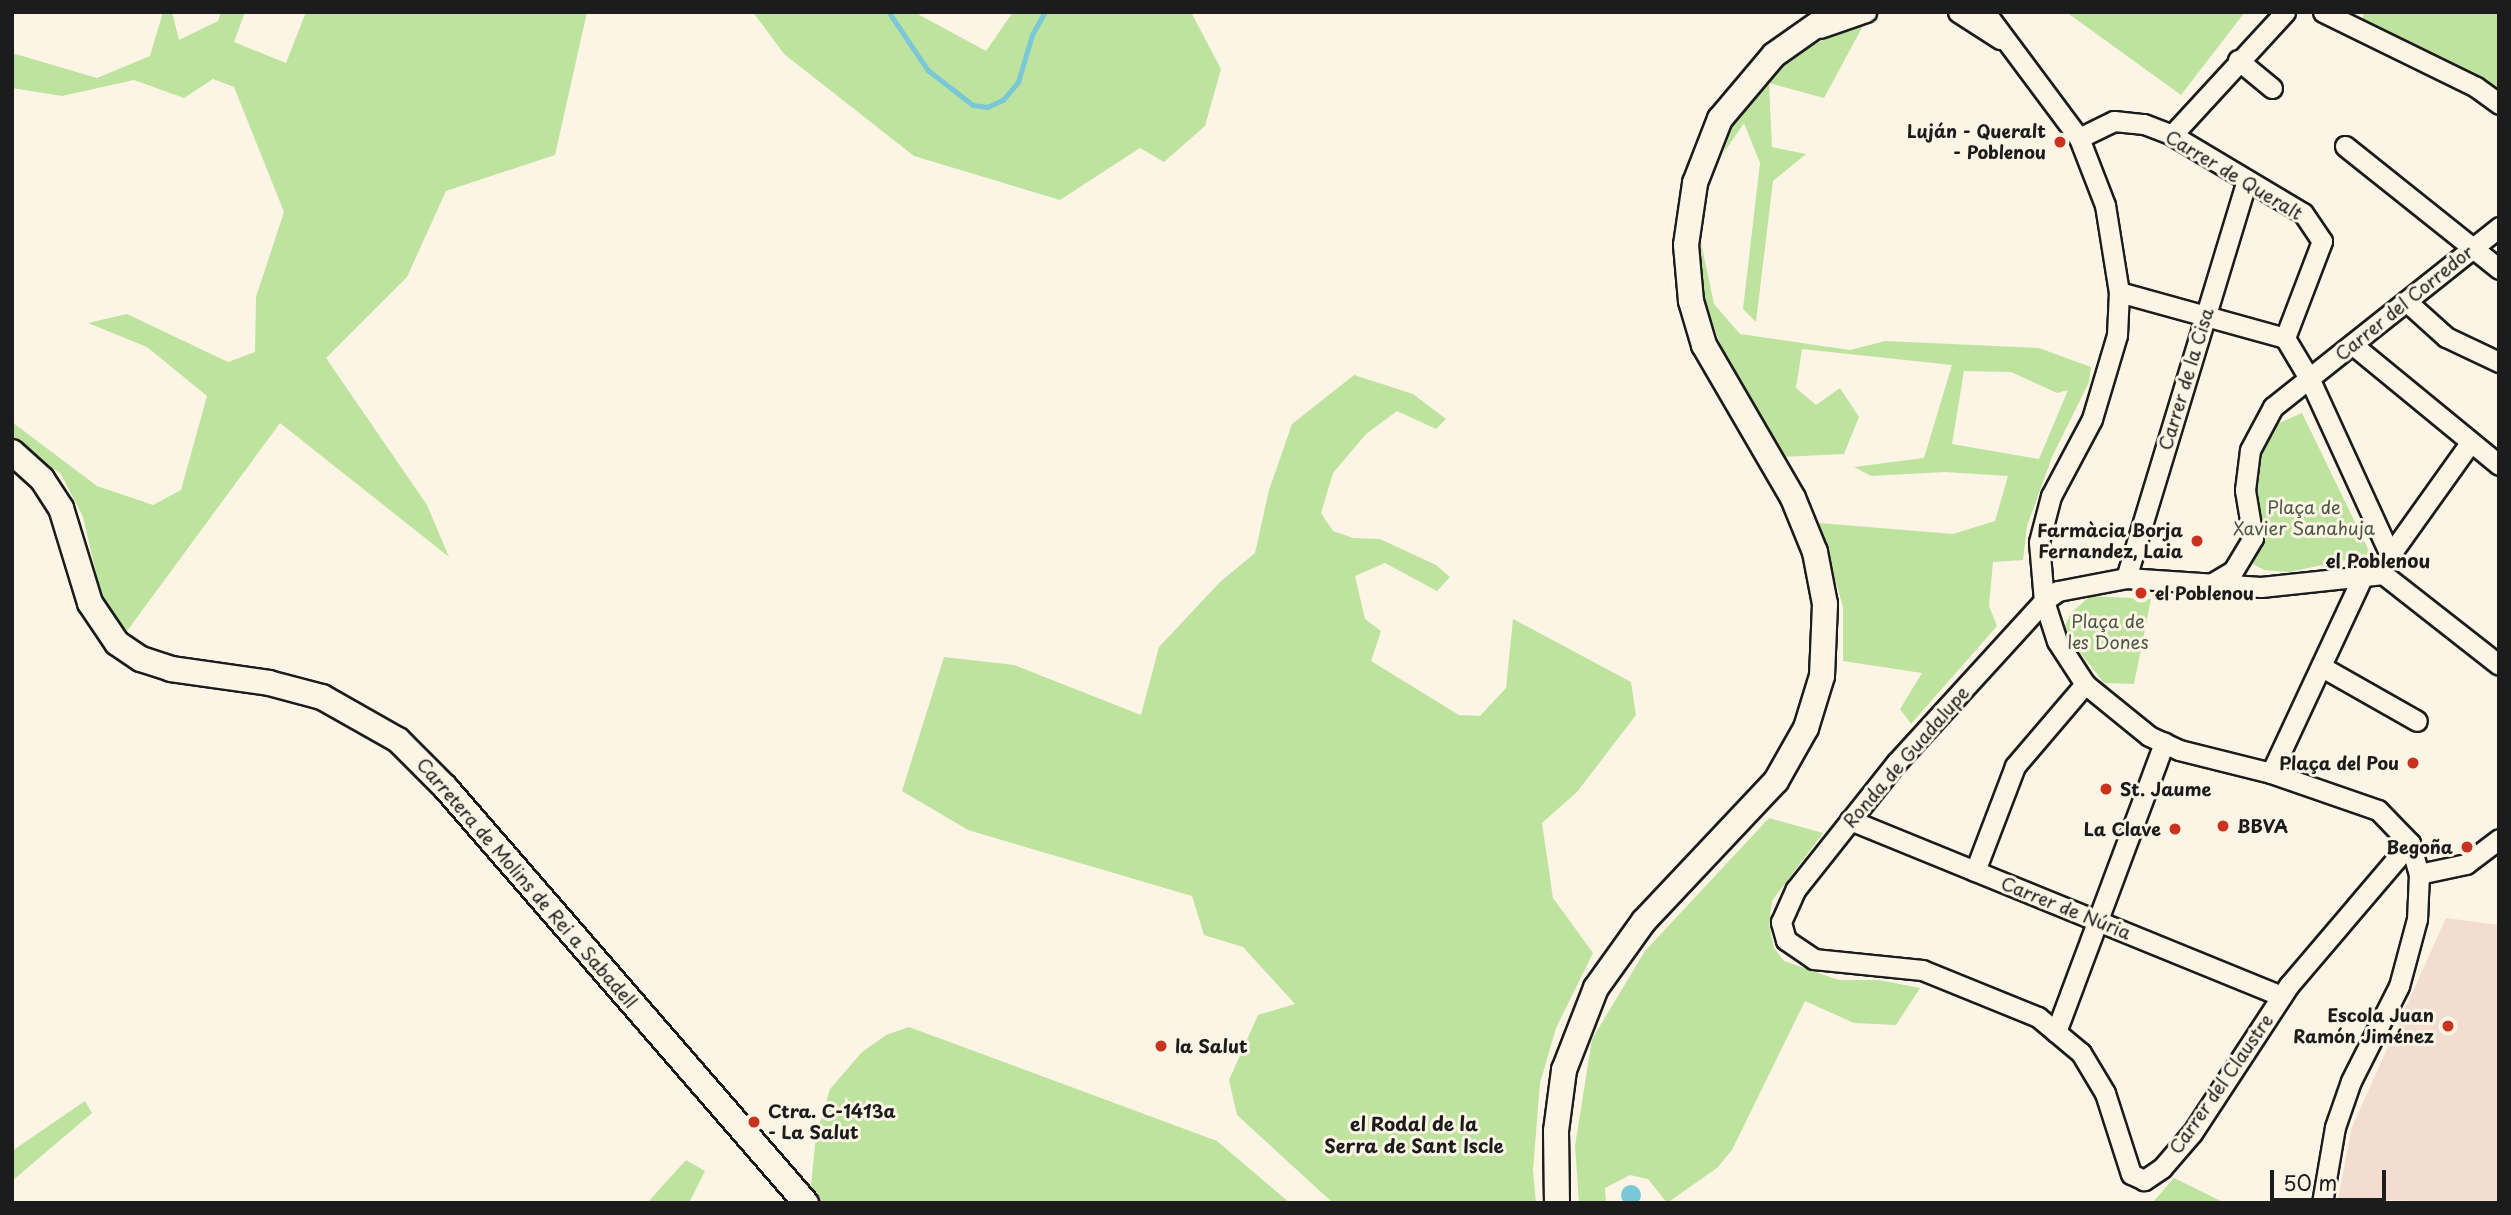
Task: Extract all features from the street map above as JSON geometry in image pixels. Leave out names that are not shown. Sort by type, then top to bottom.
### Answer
[{"type":"main road","points":[[1558,1203],[1556,1131],[1564,1070],[1596,988],[1644,920],[1776,782],[1806,728],[1822,676],[1825,604],[1815,552],[1793,498],[1704,345],[1691,301],[1686,245],[1695,183],[1720,119],[1756,73],[1799,35],[1835,12]]},
{"type":"main road","name":"Carretera de Molins de Rei a Sabadell","points":[[12,452],[56,498],[74,539],[93,611],[117,643],[141,659],[171,670],[269,683],[322,697],[380,726],[409,749],[806,1203]]},
{"type":"street","points":[[1799,35],[1866,12]]},
{"type":"street","points":[[1958,12],[2007,43]]},
{"type":"street","points":[[2172,135],[2284,12]]},
{"type":"street","points":[[2323,12],[2476,87],[2499,104]]},
{"type":"street","points":[[1987,14],[2079,138],[2105,205],[2119,292],[2117,335],[2092,418],[2051,496],[2039,542],[2044,601],[2057,640],[2085,684],[2164,743],[2272,773],[2378,810],[2410,843],[2419,874],[2417,919],[2399,986],[2351,1081],[2335,1127],[2322,1203]]},
{"type":"street","points":[[2238,60],[2272,88]]},
{"type":"street","name":"Carrer de Queralt","points":[[2079,138],[2114,121],[2144,124],[2172,135],[2304,213],[2322,242],[2286,338]]},
{"type":"street","points":[[2345,145],[2499,269]]},
{"type":"street","name":"Carrer de la Cisa","points":[[2126,578],[2247,180]]},
{"type":"street","name":"Carrer del Corredor","points":[[2310,380],[2499,227]]},
{"type":"street","points":[[2119,292],[2286,338],[2310,380],[2390,555],[2470,443]]},
{"type":"street","points":[[2406,301],[2446,337],[2499,362]]},
{"type":"street","points":[[2353,345],[2470,443],[2495,455]]},
{"type":"street","points":[[2211,584],[2234,571],[2252,538],[2245,490],[2250,450],[2273,407],[2310,380]]},
{"type":"street","points":[[2044,601],[2058,591],[2126,578],[2261,587],[2374,574],[2499,665]]},
{"type":"street","points":[[2272,773],[2322,667],[2374,574]]},
{"type":"street","name":"Ronda de Guadalupe","points":[[2044,601],[1896,763],[1796,889],[1781,922],[1786,940],[1814,959],[1922,970],[2038,1017],[2056,1032]]},
{"type":"street","points":[[2322,667],[2417,721]]},
{"type":"street","points":[[1975,871],[2015,766],[2085,684]]},
{"type":"street","points":[[2056,1032],[2164,743]]},
{"type":"street","name":"Carrer de Núria","points":[[1850,820],[2282,996]]},
{"type":"street","points":[[2419,874],[2466,864],[2499,839]]},
{"type":"street","name":"Carrer del Claustre","points":[[2056,1032],[2081,1053],[2105,1093],[2131,1174],[2144,1180],[2192,1133],[2282,996],[2410,843]]},
{"type":"shaded area","name":"Escola Juan Ramón Jiménez","points":[[2446,918],[2499,925],[2499,1203],[2338,1199],[2352,1127]]},
{"type":"green space","points":[[163,12],[172,12],[179,40],[218,21],[221,12],[245,12],[234,42],[286,63],[306,12],[587,12],[555,155],[446,191],[407,277],[326,358],[427,505],[449,557],[280,423],[127,631],[103,603],[83,517],[61,474],[12,441],[12,422],[97,486],[153,505],[181,490],[207,396],[147,347],[88,323],[127,314],[228,362],[255,352],[256,297],[284,212],[234,87],[213,79],[184,98],[134,80],[62,96],[12,88],[12,53],[97,78],[150,56]]},
{"type":"green space","points":[[753,12],[914,12],[986,51],[1013,12],[1191,12],[1221,69],[1205,126],[1164,162],[1140,148],[1060,200],[914,156],[784,54]]},
{"type":"green space","points":[[2066,12],[2245,12],[2181,95]]},
{"type":"green space","points":[[2364,12],[2499,12],[2499,97],[2362,22]]},
{"type":"green space","points":[[1864,24],[1824,98],[1769,83],[1772,147],[1806,154],[1773,181],[1756,322],[1743,309],[1760,163],[1744,123],[1723,154],[1732,127],[1758,92],[1799,50]]},
{"type":"green space","points":[[1701,242],[1714,304],[1740,334],[1850,350],[1885,341],[2039,348],[2091,367],[2089,382],[2052,457],[2027,526],[2023,560],[1993,562],[1989,606],[1997,626],[1911,724],[1900,709],[1922,673],[1843,661],[1843,607],[1819,523],[1953,534],[1995,521],[2008,476],[1945,472],[1871,476],[1854,467],[1924,458],[1952,365],[1802,349],[1796,388],[1816,405],[1840,388],[1859,417],[1844,454],[1782,457],[1728,365],[1704,300]],"holes":[[[1964,371],[2011,372],[2057,393],[2068,390],[2039,459],[1952,444]]]},
{"type":"green space","points":[[1354,375],[1413,394],[1446,419],[1436,429],[1397,411],[1366,434],[1333,473],[1321,513],[1333,531],[1353,538],[1380,539],[1436,565],[1450,577],[1437,591],[1385,563],[1355,576],[1365,619],[1381,631],[1371,661],[1459,715],[1480,716],[1506,688],[1513,619],[1631,682],[1636,715],[1577,792],[1542,823],[1553,898],[1593,953],[1556,1028],[1540,1083],[1533,1170],[1536,1203],[1333,1203],[1237,1115],[1229,1080],[1258,1015],[1295,1004],[1243,947],[1204,935],[1192,896],[968,830],[902,791],[944,657],[1014,665],[1141,715],[1159,647],[1220,582],[1255,553],[1269,490],[1292,424]]},
{"type":"green space","name":"Plaça de Xavier Sanahuja","points":[[2302,413],[2371,555],[2289,572],[2264,570],[2253,564],[2261,536],[2253,491],[2261,449],[2277,424]]},
{"type":"green space","name":"Plaça de les Dones","points":[[2090,596],[2151,599],[2134,684],[2104,683],[2067,636],[2065,626],[2071,613]]},
{"type":"green space","points":[[1769,818],[1823,833],[1772,901],[1769,925],[1774,948],[1784,961],[1839,980],[1879,980],[1920,988],[1896,1025],[1854,1023],[1805,1001],[1732,1150],[1717,1168],[1667,1203],[1648,1179],[1630,1175],[1605,1188],[1606,1203],[1579,1203],[1575,1146],[1592,1039],[1645,951]]},
{"type":"green space","points":[[909,1027],[1217,1141],[1290,1203],[818,1203],[810,1195],[816,1136],[830,1089],[862,1052],[886,1035]]},
{"type":"green space","points":[[85,1101],[92,1113],[12,1181],[12,1151]]},
{"type":"green space","points":[[686,1160],[705,1171],[689,1203],[647,1203]]},
{"type":"green space","points":[[2174,1178],[2225,1203],[2152,1203]]},
{"type":"water","points":[[1631,1185],[1638,1188],[1641,1195],[1638,1202],[1631,1205],[1624,1202],[1621,1195],[1624,1188]]},
{"type":"waterway","points":[[889,12],[928,70],[973,105],[987,107],[1003,100],[1018,82],[1032,35],[1045,12]]},
{"type":"place","name":"Luján - Queralt - Poblenou","points":[[2060,142]]},
{"type":"place","name":"Farmàcia Borja Fernandez, Laia","points":[[2197,541]]},
{"type":"place","name":"el Poblenou","points":[[2141,593]]},
{"type":"place","name":"Plaça del Pou","points":[[2413,763]]},
{"type":"place","name":"St. Jaume","points":[[2106,789]]},
{"type":"place","name":"BBVA","points":[[2223,826]]},
{"type":"place","name":"La Clave","points":[[2175,829]]},
{"type":"place","name":"Begoña","points":[[2467,847]]},
{"type":"place","name":"Escola Juan Ramón Jiménez","points":[[2448,1026]]},
{"type":"place","name":"la Salut","points":[[1161,1046]]},
{"type":"place","name":"Ctra. C-1413a - La Salut","points":[[754,1122]]},
{"type":"district","name":"el Poblenou","points":[[2378,561]]},
{"type":"district","name":"el Rodal de la Serra de Sant Iscle","points":[[1414,1135]]}]
